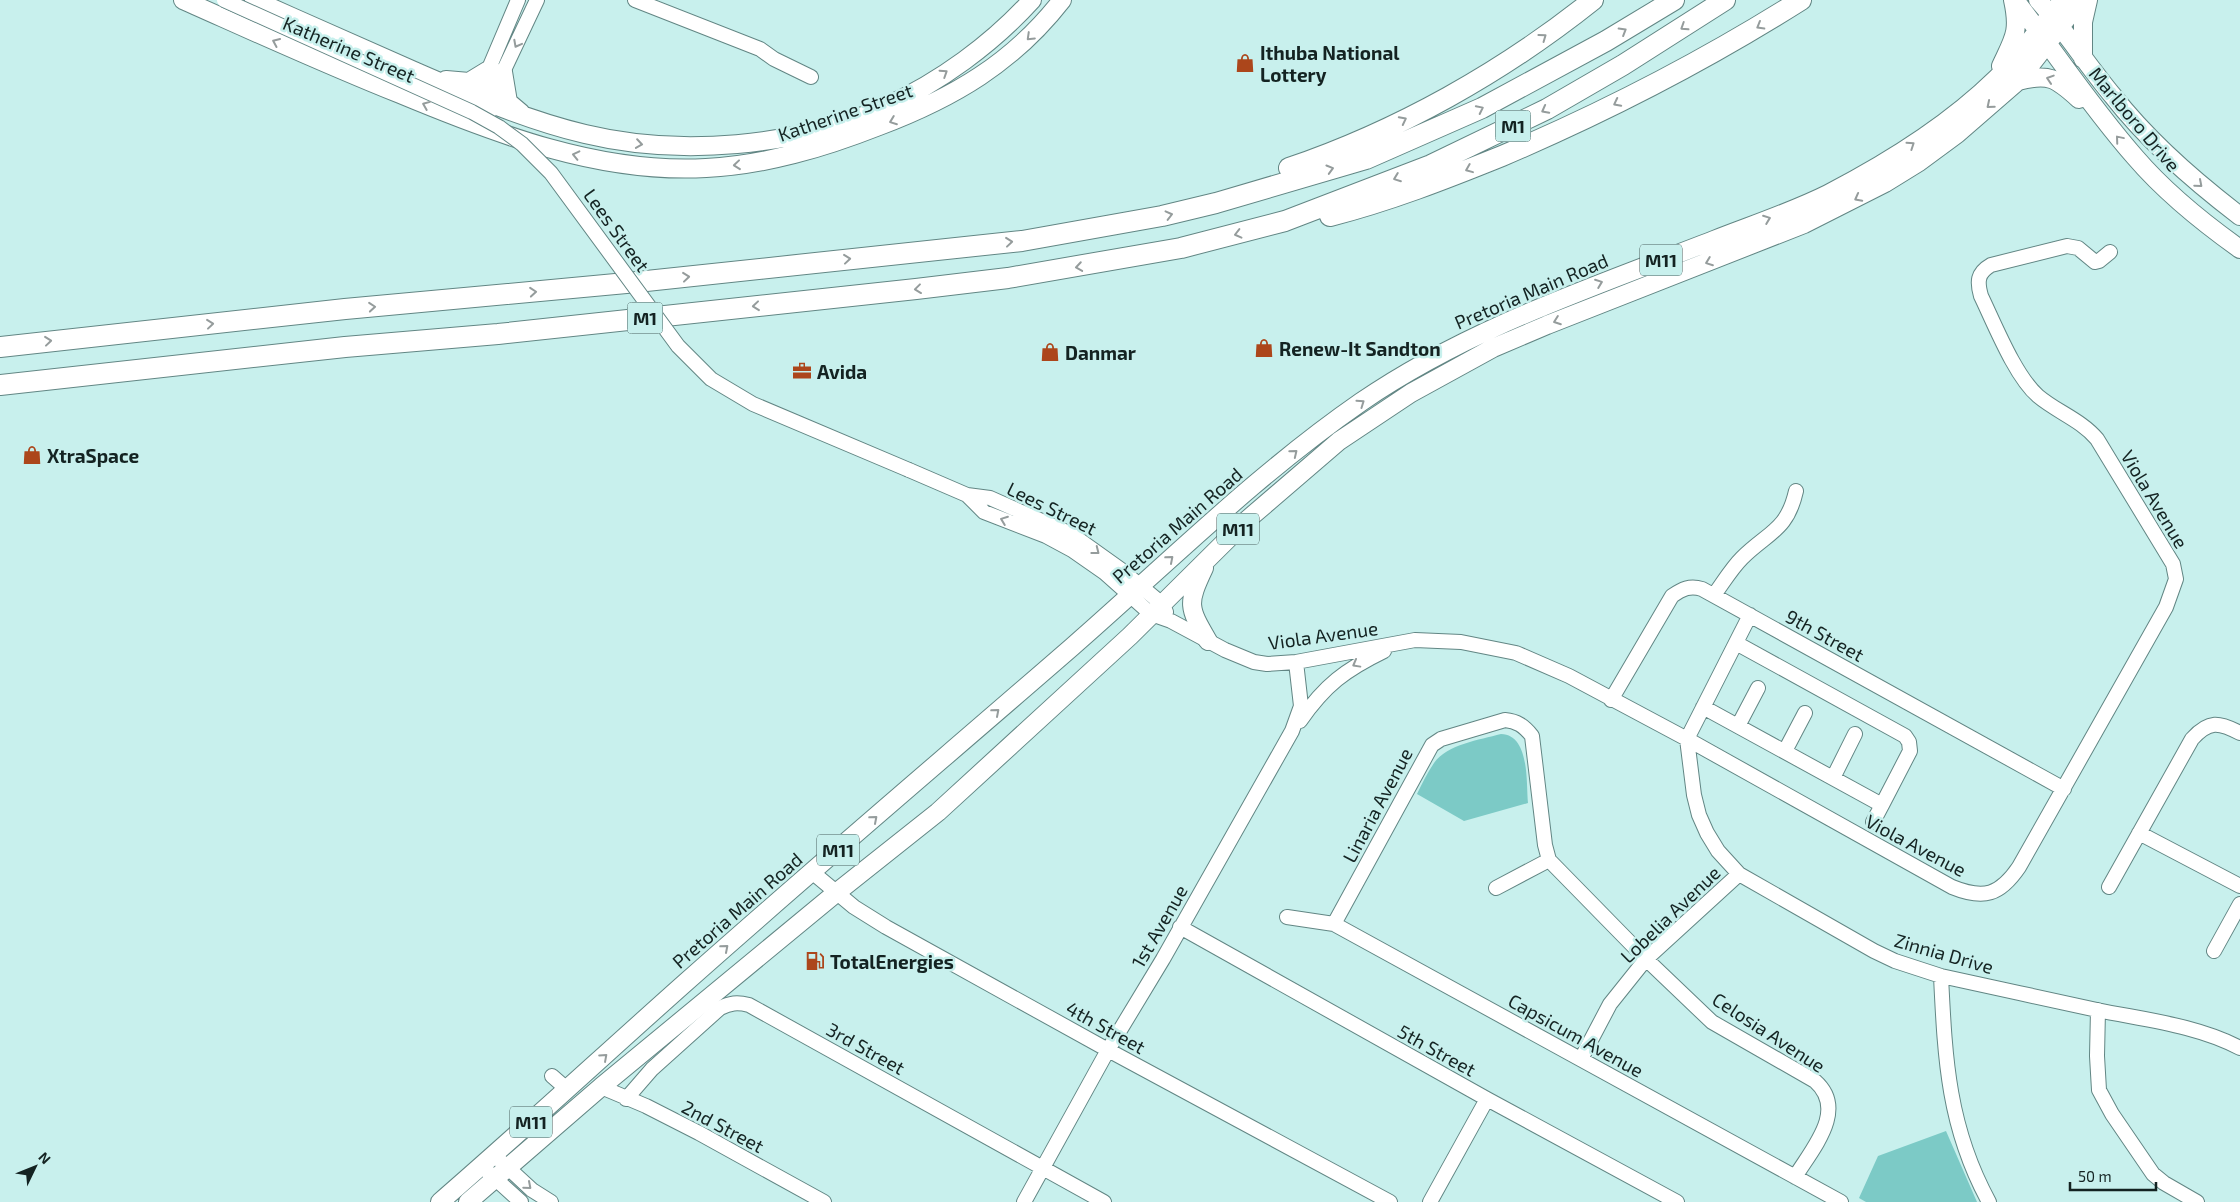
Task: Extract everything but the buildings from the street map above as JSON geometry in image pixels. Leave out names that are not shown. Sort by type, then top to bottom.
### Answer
[{"type":"highway","points":[[1233,197],[1251,182],[1368,138],[1423,110],[1526,50],[1593,0]]},
{"type":"highway","name":"M1","points":[[0,347],[345,309],[637,282],[1022,241],[1162,216],[1366,159],[1482,108],[1606,41],[1674,0]]},
{"type":"highway","name":"M1","points":[[0,385],[335,348],[498,334],[1008,278],[1181,248],[1285,222],[1431,165],[1496,135],[1623,65],[1725,0]]},
{"type":"highway","points":[[1285,222],[1318,219],[1394,198],[1466,171],[1571,126],[1710,55],[1801,0]]},
{"type":"main road","name":"Katherine Street","points":[[183,0],[330,66],[479,126],[538,146],[583,157],[618,163],[671,168],[706,168],[751,164],[798,154],[897,120],[936,103],[969,84],[1031,37],[1062,0]]},
{"type":"main road","name":"Katherine Street","points":[[254,0],[484,101],[582,134],[656,146],[742,144],[793,135],[854,119],[885,107],[926,85],[982,46],[1015,19],[1032,0]]},
{"type":"main road","points":[[1994,80],[2016,35],[2014,0]]},
{"type":"main road","name":"Marlboro Drive","points":[[2014,0],[2043,36],[2102,118],[2136,158],[2175,198],[2240,249]]},
{"type":"main road","name":"Marlboro Drive","points":[[2038,0],[2113,97],[2143,130],[2178,165],[2240,216]]},
{"type":"main road","name":"M11","points":[[2055,20],[2063,0]]},
{"type":"main road","name":"M11","points":[[2043,36],[2055,20],[2080,0]]},
{"type":"main road","points":[[2084,58],[2083,22],[2088,0]]},
{"type":"main road","name":"Pretoria Main Road","points":[[440,1202],[568,1090],[684,984],[1242,496],[1321,431],[1404,376],[1495,326],[1554,301],[1822,197],[1892,158],[1953,116],[1994,80],[2027,47],[2043,36]]},
{"type":"main road","name":"Pretoria Main Road","points":[[468,1202],[602,1087],[945,805],[1045,715],[1247,520],[1327,451],[1411,393],[1468,361],[1518,337],[1753,245],[1838,208],[1919,162],[1956,134],[2018,81],[2043,36]]},
{"type":"main road","points":[[423,75],[462,83],[495,72],[508,102],[524,115]]},
{"type":"main road","points":[[2018,81],[2039,76],[2054,79],[2102,118]]},
{"type":"main road","points":[[1208,641],[1194,617],[1191,607],[1195,585],[1210,557]]},
{"type":"street","name":"Lees Street","points":[[224,0],[472,112],[499,127],[522,144],[551,173],[678,346],[711,379],[753,404],[967,496],[990,498],[1064,530],[1092,548],[1156,609]]},
{"type":"street","points":[[479,126],[484,101],[518,0]]},
{"type":"street","points":[[495,72],[537,0]]},
{"type":"street","points":[[635,0],[760,49],[774,59],[811,77]]},
{"type":"street","name":"Viola Avenue","points":[[1156,609],[1172,621],[1208,641],[1254,662],[1267,664],[1296,662],[1415,640],[1461,642],[1516,653],[1569,676],[1687,739],[1939,880],[1964,892],[1976,895],[1984,895],[1998,890],[2013,875],[2064,789],[2166,607],[2176,579],[2173,564],[2098,439],[2087,428],[2050,405],[2030,388],[2001,338],[1981,296],[1978,282],[1983,269],[1991,265],[2067,246],[2078,248],[2095,262],[2110,252]]},
{"type":"street","points":[[1714,595],[1741,559],[1783,523],[1792,509],[1796,491]]},
{"type":"street","name":"9th Street","points":[[1611,700],[1672,596],[1679,591],[1694,586],[1714,595],[2064,789]]},
{"type":"street","points":[[1687,739],[1750,615]]},
{"type":"street","name":"Viola Avenue","points":[[1292,732],[1309,708],[1333,680],[1346,670],[1400,642]]},
{"type":"street","points":[[1736,643],[1905,736],[1909,742],[1910,751],[1873,822]]},
{"type":"street","name":"1st Avenue","points":[[1024,1202],[1041,1168],[1108,1050],[1292,732],[1301,706],[1296,662]]},
{"type":"street","points":[[1738,726],[1758,688]]},
{"type":"street","points":[[1703,707],[1882,805]]},
{"type":"street","points":[[1785,751],[1805,713]]},
{"type":"street","name":"Linaria Avenue","points":[[1334,924],[1426,752],[1441,738],[1505,720],[1515,721],[1529,732],[1532,736],[1534,748],[1545,844],[1549,860]]},
{"type":"street","points":[[2109,887],[2187,745],[2197,733],[2204,728],[2218,724],[2240,733]]},
{"type":"street","points":[[1833,778],[1855,734]]},
{"type":"street","name":"Zinnia Drive","points":[[1687,739],[1690,778],[1699,815],[1718,851],[1739,874],[1874,951],[1895,961],[1941,976],[2167,1023],[2240,1048]]},
{"type":"street","points":[[2139,833],[2240,886]]},
{"type":"street","points":[[1496,888],[1549,860],[1646,959]]},
{"type":"street","name":"4th Street","points":[[812,872],[836,893],[886,926],[1108,1050],[1390,1202]]},
{"type":"street","name":"Lobelia Avenue","points":[[1581,1059],[1610,1004],[1646,959],[1739,874]]},
{"type":"street","points":[[2214,952],[2240,904]]},
{"type":"street","name":"Capsicum Avenue","points":[[1287,917],[1334,924],[1841,1202]]},
{"type":"street","name":"5th Street","points":[[1180,927],[1487,1099],[1678,1202]]},
{"type":"street","name":"Celosia Avenue","points":[[1646,959],[1712,1022],[1821,1086],[1828,1099],[1830,1109],[1828,1120],[1795,1177]]},
{"type":"street","points":[[1941,976],[1944,1041],[1954,1115],[1969,1158],[1989,1202]]},
{"type":"street","name":"3rd Street","points":[[626,1099],[652,1069],[720,1008],[738,1002],[758,1008],[1104,1202]]},
{"type":"street","points":[[2098,1010],[2098,1080],[2104,1102],[2153,1174],[2164,1183],[2197,1202]]},
{"type":"street","points":[[552,1076],[568,1090]]},
{"type":"street","name":"2nd Street","points":[[602,1087],[698,1133],[824,1202]]},
{"type":"street","points":[[1430,1202],[1487,1099]]},
{"type":"street","points":[[487,1160],[502,1173],[551,1202]]},
{"type":"street","points":[[502,1173],[521,1202]]},
{"type":"shaded area","points":[[1501,734],[1510,736],[1517,742],[1522,751],[1525,761],[1528,803],[1464,821],[1417,794],[1434,763],[1447,751]]},
{"type":"shaded area","points":[[1946,1131],[1977,1202],[1866,1202],[1859,1198],[1878,1156]]},
{"type":"place","name":"Ithuba National Lottery","points":[[1245,63]]},
{"type":"place","name":"Renew-It Sandton","points":[[1264,348]]},
{"type":"place","name":"Danmar","points":[[1050,352]]},
{"type":"place","name":"Avida","points":[[802,371]]},
{"type":"place","name":"XtraSpace","points":[[32,455]]},
{"type":"place","name":"TotalEnergies","points":[[815,961]]}]
